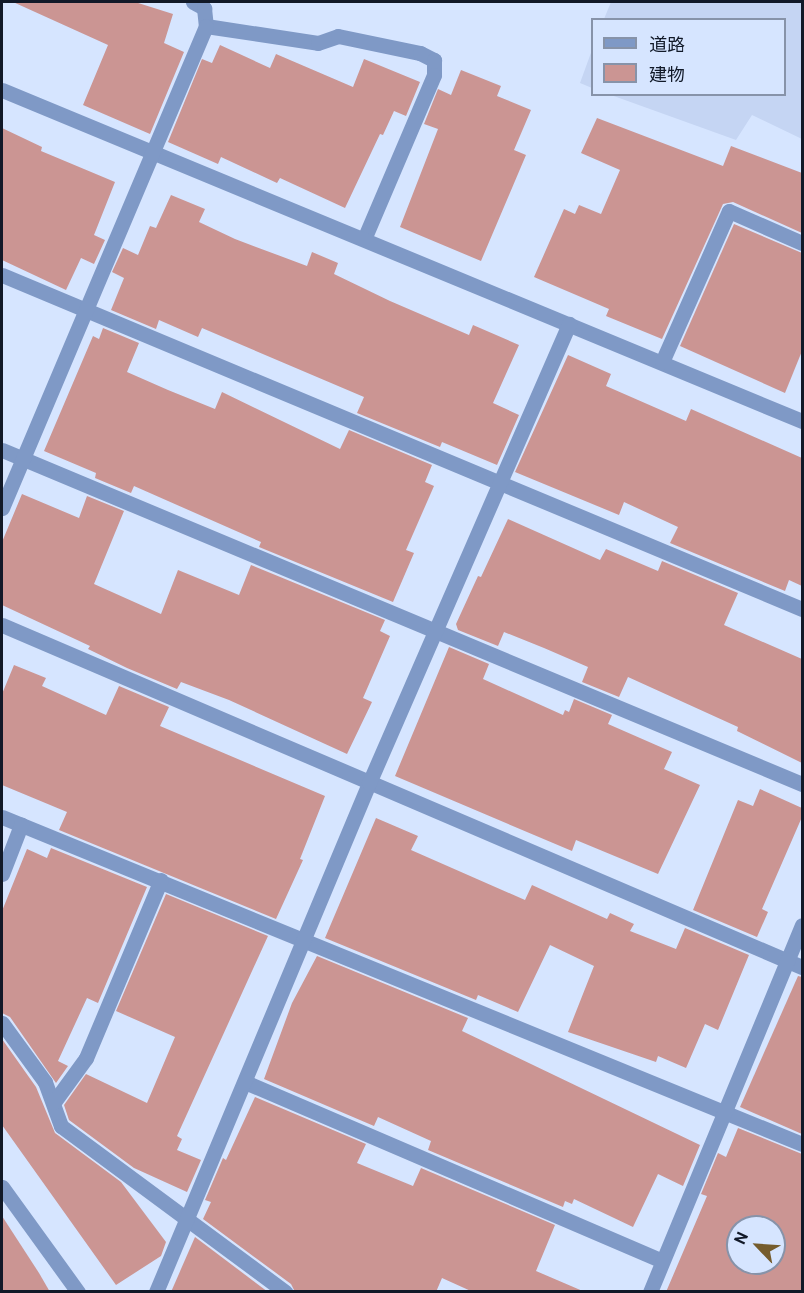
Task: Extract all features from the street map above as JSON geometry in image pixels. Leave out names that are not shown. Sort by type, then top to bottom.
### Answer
[{"type":"street","points":[[2,508],[206,26],[204,8],[193,2]]},
{"type":"street","points":[[206,26],[318,43],[338,36],[420,53],[434,60],[434,75],[364,239]]},
{"type":"street","points":[[2,90],[802,421]]},
{"type":"street","points":[[662,362],[729,211],[802,243]]},
{"type":"street","points":[[2,275],[802,609]]},
{"type":"street","points":[[156,1292],[305,941],[369,783],[437,632],[569,324]]},
{"type":"street","points":[[2,450],[802,784]]},
{"type":"street","points":[[2,625],[796,965]]},
{"type":"street","points":[[2,817],[161,880],[802,1144]]},
{"type":"street","points":[[2,874],[21,825]]},
{"type":"street","points":[[54,1102],[86,1058],[161,880]]},
{"type":"street","points":[[650,1292],[661,1260],[726,1113],[796,965],[802,925]]},
{"type":"street","points":[[2,1023],[45,1082],[61,1126],[188,1216],[285,1292]]},
{"type":"street","points":[[245,1082],[661,1260]]},
{"type":"street","points":[[2,1187],[78,1292]]},
{"type":"shaded area","points":[[611,2],[802,2],[802,139],[752,115],[736,140],[614,96],[786,96],[786,18],[604,18]]},
{"type":"shaded area","points":[[591,53],[591,88],[580,83]]},
{"type":"building","points":[[13,2],[135,2],[173,14],[164,43],[184,52],[150,134],[83,105],[108,45]]},
{"type":"building","points":[[220,45],[270,68],[276,54],[353,87],[364,59],[420,82],[406,116],[394,111],[383,135],[380,134],[345,208],[280,178],[277,183],[221,157],[218,164],[168,142],[202,59],[212,63]]},
{"type":"building","points":[[461,70],[501,86],[497,96],[531,110],[514,150],[526,155],[481,261],[400,227],[438,129],[424,124],[438,89],[451,95]]},
{"type":"building","points":[[597,118],[723,166],[731,146],[802,173],[802,233],[733,202],[723,204],[662,339],[606,316],[609,309],[534,277],[564,209],[575,214],[579,205],[601,214],[620,170],[581,153]]},
{"type":"building","points":[[2,128],[42,147],[41,151],[115,182],[94,235],[105,240],[94,264],[81,258],[66,290],[2,260]]},
{"type":"building","points":[[171,195],[205,209],[199,222],[235,239],[307,266],[312,252],[338,263],[334,274],[390,301],[469,335],[473,325],[519,345],[493,403],[519,415],[497,465],[442,442],[440,447],[357,413],[364,397],[202,328],[198,337],[159,320],[156,329],[111,310],[124,278],[112,272],[123,248],[138,255],[150,226],[156,228]]},
{"type":"building","points":[[734,224],[802,253],[802,351],[785,393],[680,346]]},
{"type":"building","points":[[103,328],[139,343],[127,372],[168,390],[215,409],[222,392],[340,449],[349,430],[432,465],[425,482],[434,486],[406,550],[414,553],[393,602],[259,547],[261,542],[134,486],[131,493],[95,478],[96,473],[44,451],[93,336],[99,339]]},
{"type":"building","points":[[568,355],[611,374],[606,386],[686,421],[691,409],[802,458],[802,586],[789,580],[785,591],[670,543],[678,527],[624,502],[619,515],[515,472]]},
{"type":"building","points":[[22,494],[79,518],[87,496],[124,511],[94,584],[161,614],[178,570],[239,595],[251,565],[385,620],[380,631],[390,636],[363,698],[372,702],[347,754],[229,700],[181,682],[177,689],[127,668],[88,649],[90,646],[2,605],[2,542]]},
{"type":"building","points":[[508,519],[600,560],[606,549],[658,571],[662,561],[738,593],[724,625],[802,659],[802,763],[737,731],[738,727],[628,677],[619,697],[582,682],[588,667],[544,648],[504,632],[498,646],[458,630],[456,624]]},
{"type":"building","points":[[449,647],[489,664],[483,679],[563,715],[565,710],[569,712],[574,699],[612,715],[608,724],[672,752],[664,769],[700,785],[658,874],[576,840],[572,851],[395,776]]},
{"type":"building","points":[[14,665],[46,678],[42,686],[106,715],[119,686],[169,707],[160,726],[325,796],[300,859],[303,860],[276,919],[59,830],[67,812],[2,785],[2,694]]},
{"type":"building","points":[[760,789],[802,808],[802,817],[762,909],[768,912],[757,937],[693,910],[738,800],[753,806]]},
{"type":"building","points":[[376,818],[418,836],[411,850],[525,900],[532,885],[607,919],[610,913],[634,924],[630,931],[676,949],[685,928],[749,955],[718,1030],[705,1024],[686,1068],[658,1056],[656,1062],[568,1032],[594,966],[550,945],[518,1012],[478,995],[476,1000],[325,938]]},
{"type":"building","points":[[51,848],[147,887],[98,1003],[87,998],[58,1061],[68,1066],[56,1083],[10,1017],[2,1013],[2,911],[27,849],[47,858]]},
{"type":"building","points":[[166,894],[268,936],[177,1136],[182,1139],[177,1150],[201,1160],[187,1192],[134,1168],[69,1120],[64,1105],[86,1074],[147,1103],[175,1037],[116,1011]]},
{"type":"building","points":[[317,956],[468,1018],[462,1031],[700,1145],[683,1186],[658,1174],[633,1227],[574,1199],[572,1204],[565,1201],[563,1207],[428,1150],[431,1141],[378,1117],[374,1126],[264,1079],[292,1003]]},
{"type":"building","points":[[798,976],[802,977],[802,1134],[740,1107]]},
{"type":"building","points":[[2,1039],[36,1087],[55,1133],[121,1182],[166,1242],[161,1256],[116,1285],[2,1125]]},
{"type":"building","points":[[255,1097],[366,1144],[357,1163],[413,1186],[421,1168],[555,1225],[536,1271],[585,1292],[473,1292],[442,1278],[436,1292],[295,1292],[291,1284],[203,1219],[211,1202],[205,1200],[223,1158],[226,1160]]},
{"type":"building","points":[[738,1128],[802,1154],[802,1292],[666,1292],[707,1196],[701,1194],[718,1153],[726,1157]]},
{"type":"building","points":[[2,1216],[39,1273],[50,1292],[2,1292]]},
{"type":"building","points":[[195,1237],[268,1292],[171,1292]]}]
